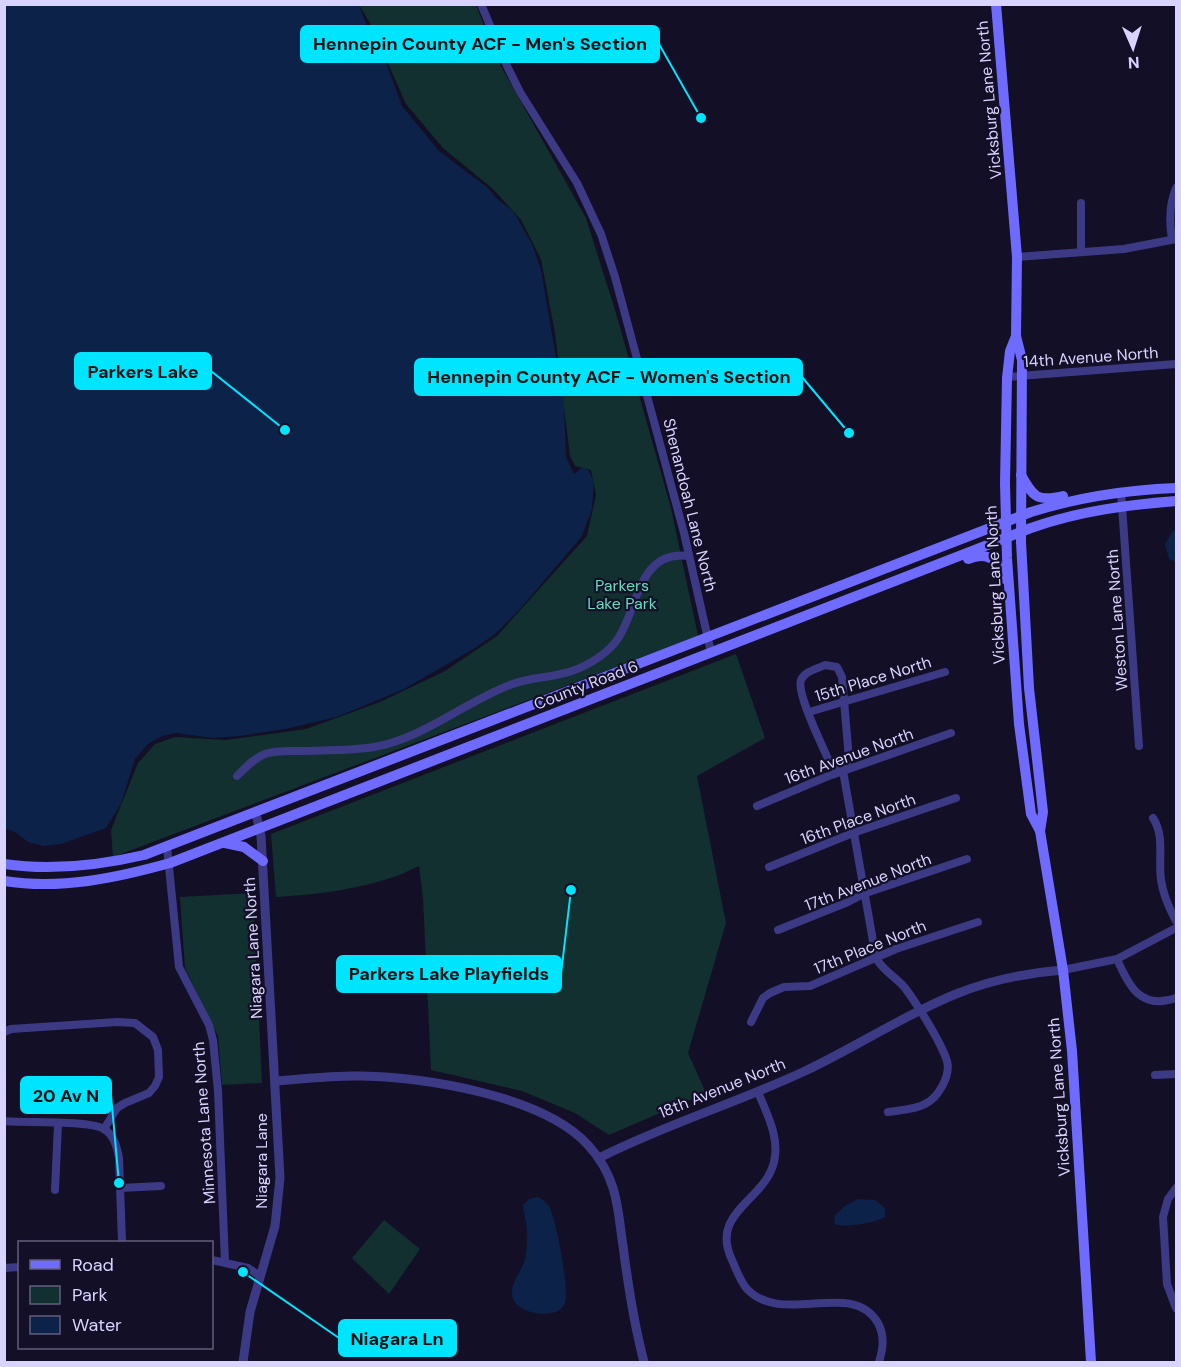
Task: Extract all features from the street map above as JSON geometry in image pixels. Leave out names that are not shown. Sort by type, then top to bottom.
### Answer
[{"type":"main road","name":"Vicksburg Lane North","points":[[996,4],[1017,257],[1016,336],[1021,354],[1022,376],[1020,532],[1029,688],[1043,812],[1040,831],[1063,970],[1072,1051],[1090,1362]]},
{"type":"main road","name":"Vicksburg Lane North","points":[[1016,336],[1010,351],[1007,377],[1006,537],[1021,744],[1031,814],[1040,831]]},
{"type":"main road","points":[[1020,473],[1030,491],[1036,497],[1044,499],[1096,490],[1119,492]]},
{"type":"main road","name":"County Road 6","points":[[4,864],[52,868],[106,864],[144,855],[256,814],[1006,521],[1062,503],[1119,492],[1176,488]]},
{"type":"main road","name":"County Road 6","points":[[4,881],[80,883],[134,873],[170,862],[1006,537],[1063,518],[1123,506],[1176,501]]},
{"type":"main road","points":[[902,578],[922,576],[975,556],[987,556],[1001,567],[1009,597]]},
{"type":"main road","points":[[222,843],[244,847],[263,861]]},
{"type":"street","name":"Shenandoah Lane North","points":[[481,4],[520,92],[577,183],[601,234],[618,287],[689,556],[711,652]]},
{"type":"street","points":[[1017,257],[1124,249],[1174,239],[1170,225],[1170,211],[1176,188]]},
{"type":"street","points":[[1081,202],[1081,252]]},
{"type":"street","name":"14th Avenue North","points":[[1007,377],[1176,364]]},
{"type":"street","name":"Weston Lane North","points":[[1119,492],[1123,506],[1139,747]]},
{"type":"street","points":[[237,776],[264,754],[280,751],[351,750],[396,741],[510,685],[571,671],[590,663],[606,652],[618,639],[643,580],[652,567],[663,559],[689,556]]},
{"type":"street","points":[[843,771],[832,766],[800,687],[805,675],[825,665],[837,667],[842,677],[849,759],[843,771],[876,958],[881,968],[906,990],[920,1010],[946,1061],[946,1077],[936,1093],[923,1106],[888,1112]]},
{"type":"street","name":"15th Place North","points":[[809,712],[945,672]]},
{"type":"street","name":"16th Avenue North","points":[[757,806],[843,771],[951,733]]},
{"type":"street","name":"16th Place North","points":[[769,867],[853,833],[957,798]]},
{"type":"street","name":"Niagara Lane North","points":[[256,814],[260,828],[263,861],[275,1081]]},
{"type":"street","points":[[1154,818],[1159,832],[1160,878],[1164,895],[1176,921]]},
{"type":"street","name":"Minnesota Lane North","points":[[167,847],[179,967],[209,1025],[213,1040],[218,1091],[225,1262]]},
{"type":"street","name":"17th Avenue North","points":[[778,930],[863,894],[967,859]]},
{"type":"street","name":"17th Place North","points":[[751,1022],[758,1006],[770,993],[784,987],[810,986],[914,943],[978,922]]},
{"type":"street","name":"18th Avenue North","points":[[599,1158],[666,1126],[758,1092],[855,1046],[920,1010],[958,993],[1016,976],[1063,970],[1118,959],[1176,928]]},
{"type":"street","points":[[1118,959],[1131,988],[1139,995],[1158,1001],[1176,998]]},
{"type":"street","points":[[4,1032],[11,1029],[117,1022],[135,1023],[146,1030],[153,1037],[158,1050],[159,1077],[149,1093],[117,1108],[104,1129]]},
{"type":"street","points":[[1155,1075],[1176,1074]]},
{"type":"street","points":[[275,1081],[364,1076],[434,1082],[501,1098],[561,1123],[588,1144],[599,1158],[610,1180],[616,1203],[636,1333],[644,1362]]},
{"type":"street","name":"Niagara Lane","points":[[260,1276],[273,1234],[279,1197],[275,1081]]},
{"type":"street","points":[[758,1092],[773,1130],[775,1161],[766,1181],[732,1218],[726,1241],[728,1253],[745,1287],[766,1302],[782,1305],[850,1303],[869,1312],[881,1329],[883,1350],[879,1362]]},
{"type":"street","points":[[4,1120],[82,1124],[104,1129],[116,1146],[122,1241]]},
{"type":"street","points":[[55,1190],[58,1124]]},
{"type":"street","points":[[120,1188],[161,1186]]},
{"type":"street","points":[[1176,1188],[1164,1208],[1165,1268],[1167,1284],[1176,1308]]},
{"type":"street","points":[[213,1260],[248,1268],[260,1276],[248,1323],[243,1362]]},
{"type":"green space","name":"Parkers Lake Park","points":[[359,5],[476,5],[498,61],[586,218],[615,310],[671,508],[698,636],[113,857],[111,830],[138,763],[155,744],[175,737],[226,740],[306,729],[380,702],[445,671],[497,636],[587,536],[596,495],[591,470],[575,466],[570,456],[555,333],[541,259],[521,220],[493,189],[443,148],[406,104],[370,23]]},
{"type":"green space","points":[[736,654],[765,738],[697,776],[726,923],[688,1053],[706,1093],[609,1135],[575,1113],[522,1091],[431,1070],[423,898],[419,866],[383,881],[353,888],[276,897],[271,834]]},
{"type":"green space","points":[[253,893],[262,1083],[222,1085],[218,1036],[185,968],[180,897]]},
{"type":"green space","points":[[384,1220],[420,1249],[389,1294],[352,1258]]},
{"type":"water","points":[[4,5],[359,5],[368,29],[387,65],[402,106],[439,151],[488,188],[497,199],[513,211],[532,244],[541,270],[564,404],[566,457],[574,474],[583,467],[589,471],[594,482],[592,509],[582,536],[521,608],[495,634],[475,648],[404,689],[337,717],[285,729],[239,736],[213,738],[176,733],[162,736],[148,744],[135,759],[121,804],[106,828],[61,844],[44,846],[28,842],[15,832],[4,828]]},
{"type":"water","points":[[1176,530],[1176,562],[1169,559],[1165,544],[1172,532]]},
{"type":"water","points":[[538,1197],[549,1206],[552,1214],[559,1240],[566,1287],[564,1305],[559,1310],[544,1314],[519,1306],[512,1294],[513,1284],[526,1255],[527,1231],[523,1205],[529,1199]]},
{"type":"water","points":[[858,1199],[875,1200],[885,1208],[885,1217],[860,1224],[834,1224],[835,1215]]},
{"type":"place","name":"Hennepin County ACF - Men's Section","points":[[701,118]]},
{"type":"place","name":"Parkers Lake","points":[[285,430]]},
{"type":"place","name":"Hennepin County ACF - Women's Section","points":[[849,433]]},
{"type":"place","name":"Parkers Lake Playfields","points":[[571,890]]},
{"type":"place","name":"20 Av N","points":[[119,1183]]},
{"type":"place","name":"Niagara Ln","points":[[243,1272]]}]
